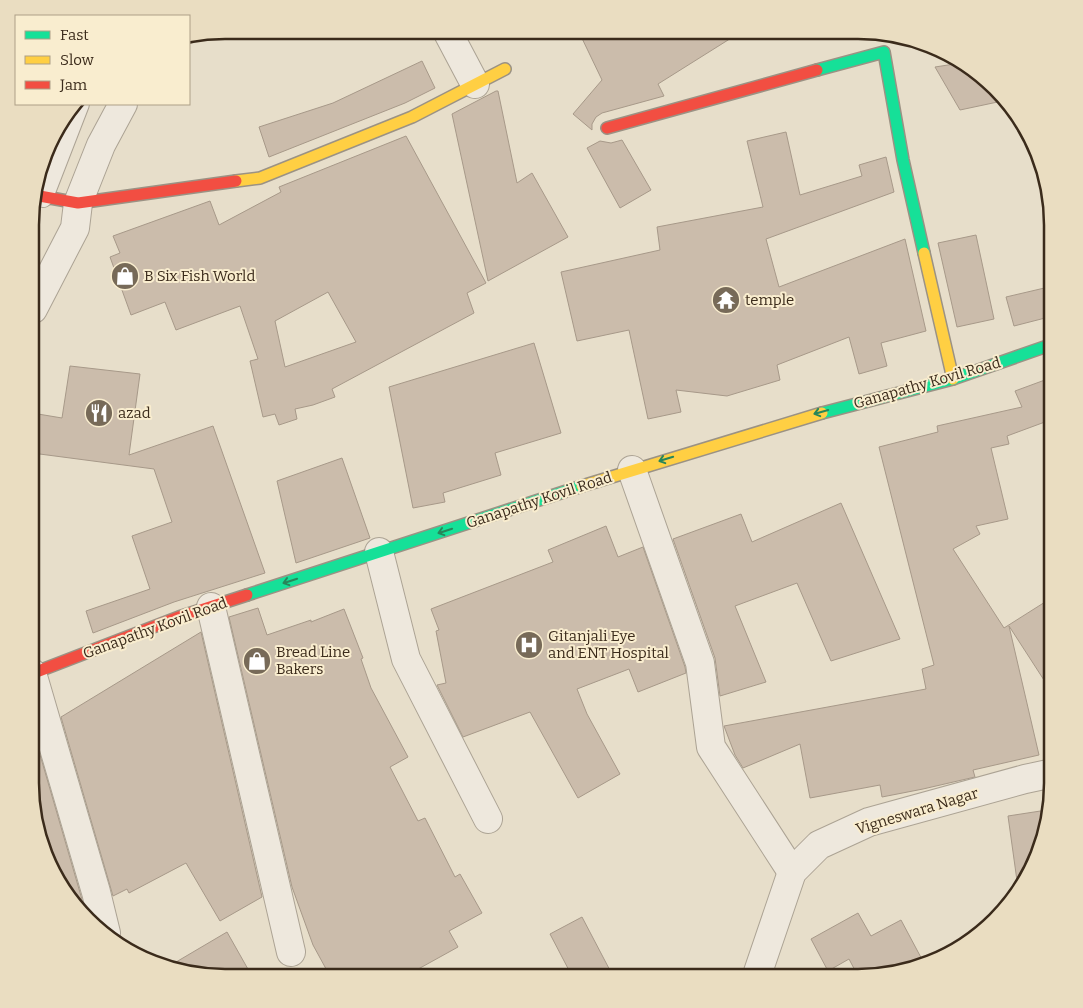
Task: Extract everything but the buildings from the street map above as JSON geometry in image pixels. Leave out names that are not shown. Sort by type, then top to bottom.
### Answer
[{"type":"street","points":[[451,39],[475,84]]},
{"type":"street","points":[[607,128],[884,52],[903,160],[953,379]]},
{"type":"street","points":[[41,196],[78,203],[260,178],[412,117],[505,69]]},
{"type":"street","points":[[39,297],[75,228],[78,203],[101,145],[122,105]]},
{"type":"street","name":"Ganapathy Kovil Road","points":[[39,671],[179,617],[632,470],[827,410],[953,379],[1044,347]]},
{"type":"street","points":[[632,470],[700,663],[711,747],[792,872],[759,969]]},
{"type":"street","points":[[379,552],[406,659],[488,819]]},
{"type":"street","points":[[211,607],[291,952]]},
{"type":"street","points":[[39,698],[104,925]]},
{"type":"street","name":"Vigneswara Nagar","points":[[792,872],[819,845],[869,822],[1044,775]]},
{"type":"lane","points":[[42,189],[74,116]]},
{"type":"traffic: fast","points":[[817,70],[884,52],[903,160],[924,253]]},
{"type":"traffic: fast","points":[[822,413],[953,379],[1044,347]]},
{"type":"traffic: fast","points":[[247,595],[582,486]]},
{"type":"traffic: slow","points":[[236,181],[260,178],[412,117],[505,69]]},
{"type":"traffic: slow","points":[[924,253],[953,379]]},
{"type":"traffic: slow","points":[[582,486],[822,413]]},
{"type":"traffic: jam","points":[[607,128],[817,70]]},
{"type":"traffic: jam","points":[[41,196],[78,203],[236,181]]},
{"type":"traffic: jam","points":[[39,671],[179,617],[247,595]]},
{"type":"place","name":"B Six Fish World","points":[[125,276]]},
{"type":"place","name":"temple","points":[[726,300]]},
{"type":"place","name":"azad","points":[[99,413]]},
{"type":"place","name":"Gitanjali Eye and ENT Hospital","points":[[529,645]]},
{"type":"place","name":"Bread Line Bakers","points":[[257,661]]}]
